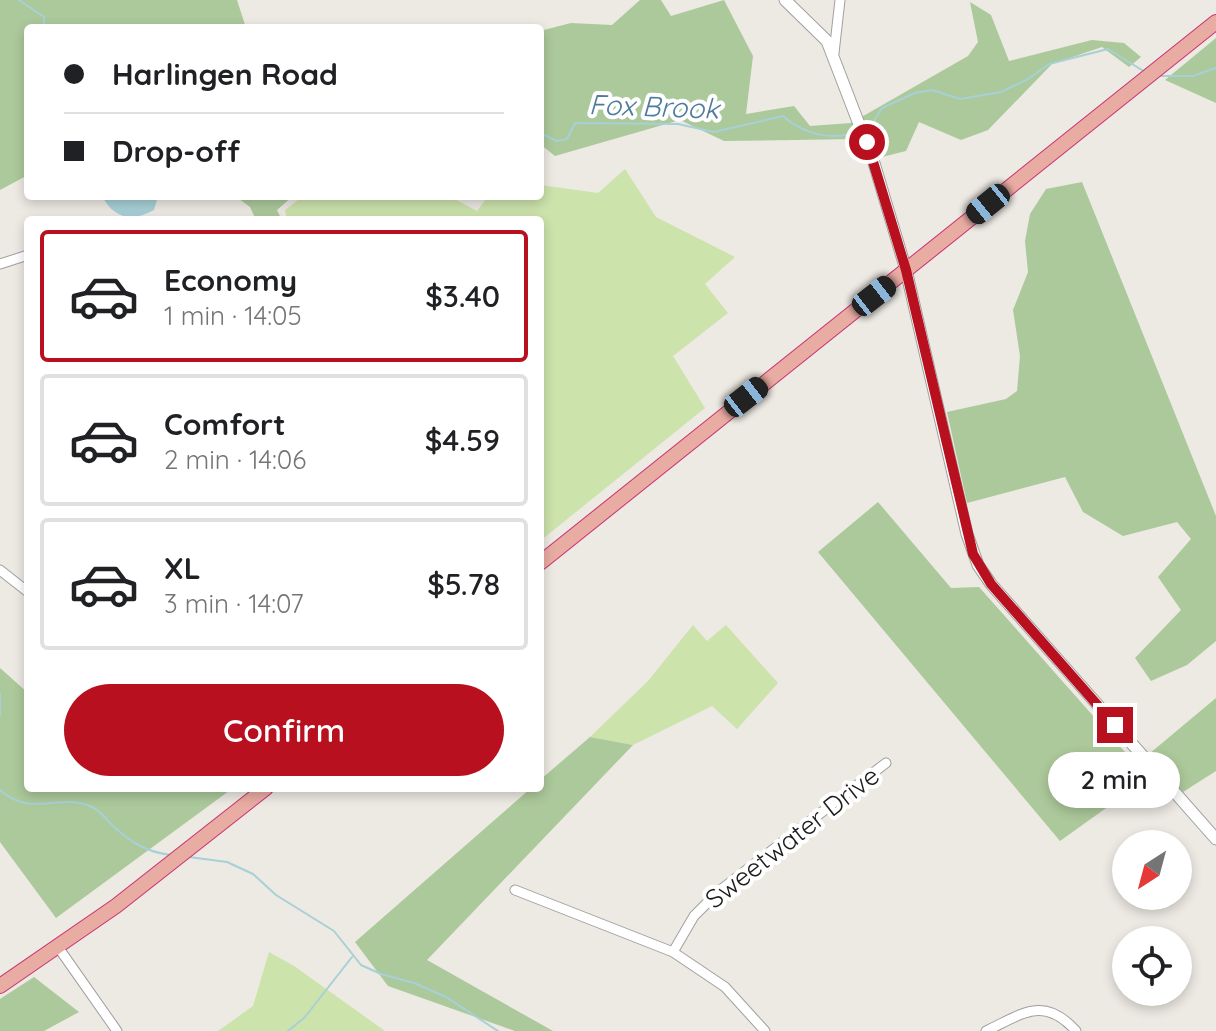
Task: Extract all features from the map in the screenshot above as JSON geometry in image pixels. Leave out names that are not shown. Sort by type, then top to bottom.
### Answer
[{"type":"highway","points":[[544,560],[1216,22]]},
{"type":"highway","points":[[0,986],[166,868],[261,792]]},
{"type":"street","points":[[785,0],[821,32],[834,53],[865,137],[906,270],[967,534],[978,565],[1001,596],[1216,839]]},
{"type":"street","points":[[834,53],[840,0]]},
{"type":"street","points":[[0,264],[24,256]]},
{"type":"street","points":[[0,570],[24,589]]},
{"type":"street","name":"Sweetwater Drive","points":[[673,952],[694,916],[719,891],[886,763]]},
{"type":"street","points":[[515,890],[673,952],[725,987],[765,1031]]},
{"type":"street","points":[[58,947],[117,1031]]},
{"type":"street","points":[[986,1031],[1036,1009],[1049,1012],[1076,1031]]},
{"type":"green space","points":[[0,0],[237,0],[245,24],[24,24],[24,177],[0,190]]},
{"type":"green space","points":[[640,0],[661,0],[671,16],[724,0],[753,56],[746,114],[794,106],[810,126],[851,123],[968,56],[978,42],[970,2],[991,15],[1009,61],[1092,40],[1124,43],[1141,57],[1129,67],[1102,47],[1052,64],[988,130],[961,140],[919,122],[906,151],[874,159],[856,139],[724,141],[680,120],[555,156],[544,147],[544,30],[571,23],[612,25]]},
{"type":"green space","points":[[1216,38],[1216,103],[1165,80]]},
{"type":"green space","points":[[625,169],[656,217],[735,257],[705,284],[728,313],[673,356],[705,408],[544,538],[544,216],[286,216],[285,210],[298,200],[456,200],[477,211],[485,200],[544,200],[544,186],[598,193]]},
{"type":"green space","points":[[1082,182],[1216,516],[1216,641],[1187,665],[1151,681],[1135,658],[1181,610],[1158,577],[1191,539],[1177,522],[1123,536],[1083,512],[1065,477],[967,503],[947,412],[1006,399],[1017,391],[1020,356],[1013,310],[1028,272],[1025,241],[1030,214],[1046,189]]},
{"type":"green space","points":[[240,200],[288,200],[277,210],[280,216],[254,216],[250,207]]},
{"type":"green space","points":[[878,502],[951,588],[979,587],[1148,778],[1060,841],[818,552]]},
{"type":"green space","points":[[693,625],[707,641],[726,625],[778,683],[737,729],[712,706],[633,745],[590,737],[648,681]]},
{"type":"green space","points":[[0,668],[24,689],[24,792],[228,792],[56,918],[0,842]]},
{"type":"green space","points":[[1216,698],[1216,771],[1183,792],[1149,754]]},
{"type":"green space","points":[[590,737],[633,745],[427,960],[553,1031],[515,1031],[388,986],[355,942],[526,792],[544,792],[544,777]]},
{"type":"green space","points":[[269,952],[294,966],[385,1031],[218,1031],[253,1006]]},
{"type":"green space","points":[[34,977],[79,1012],[44,1031],[0,1031],[0,999]]},
{"type":"water","points":[[104,200],[157,200],[154,210],[138,216],[118,214]]},
{"type":"waterway","name":"Fox Brook","points":[[19,0],[44,17],[44,24]]},
{"type":"waterway","name":"Fox Brook","points":[[864,129],[871,126],[882,108],[915,93],[932,90],[960,99],[1001,92],[1049,64],[1108,49],[1145,72]]},
{"type":"waterway","name":"Fox Brook","points":[[1159,76],[1193,76],[1216,68]]},
{"type":"waterway","name":"Fox Brook","points":[[544,135],[557,141],[567,139],[575,123],[678,124],[714,132],[783,116],[809,132],[829,136],[859,131]]},
{"type":"waterway","points":[[0,694],[0,715]]},
{"type":"waterway","points":[[0,790],[24,803],[71,802],[96,809],[132,841],[171,855]]},
{"type":"waterway","points":[[189,857],[227,862],[253,874],[276,895],[334,931],[361,965],[446,997],[498,1031]]},
{"type":"waterway","points":[[288,1031],[305,1017],[352,957]]},
{"type":"route","points":[[867,142],[906,270],[973,554],[991,584],[1115,725]]}]
